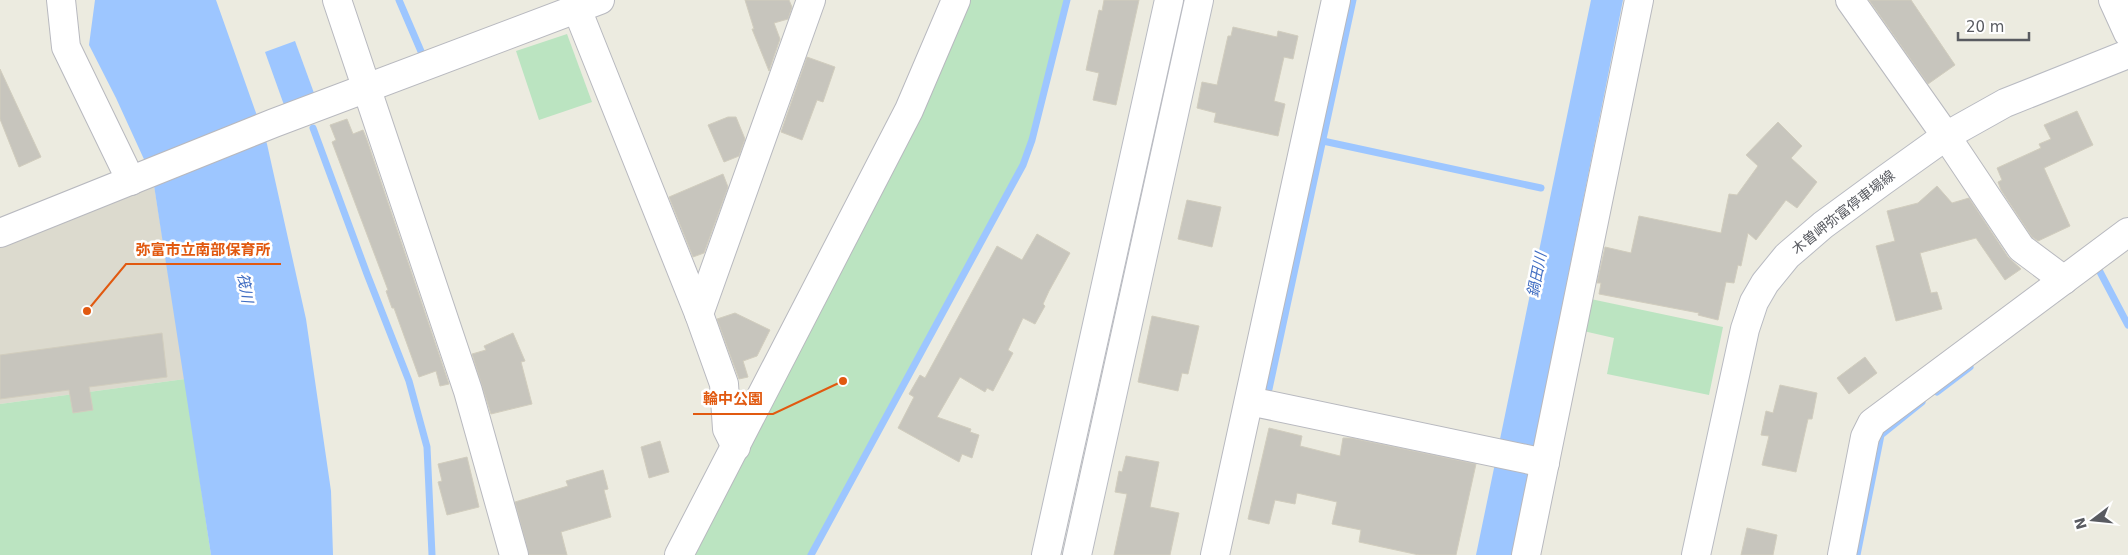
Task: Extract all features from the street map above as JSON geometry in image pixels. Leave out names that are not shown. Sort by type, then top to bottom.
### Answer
[{"type":"street","points":[[61,0],[66,48],[137,178]]},
{"type":"street","points":[[337,0],[468,391],[514,555]]},
{"type":"street","points":[[699,314],[811,0]]},
{"type":"street","points":[[679,555],[909,110],[956,0]]},
{"type":"street","points":[[1046,555],[1169,0]]},
{"type":"street","points":[[1077,555],[1199,0]]},
{"type":"street","points":[[1215,555],[1336,0]]},
{"type":"street","points":[[1528,549],[1541,462],[1640,0]]},
{"type":"street","points":[[1850,0],[1946,136],[2020,248],[2064,280]]},
{"type":"street","points":[[2113,0],[2128,33]]},
{"type":"street","points":[[0,233],[274,123],[368,89],[588,4],[724,384],[727,429],[736,447]]},
{"type":"street","name":"木曽岬弥富停車場線","points":[[1696,555],[1745,329],[1754,302],[1765,283],[1787,256],[1823,225],[1946,136],[2005,103],[2128,54]]},
{"type":"street","points":[[1842,555],[1865,437],[1872,424],[2128,232]]},
{"type":"street","points":[[1249,401],[1541,462]]},
{"type":"shaded area","points":[[153,179],[185,379],[0,404],[0,242]]},
{"type":"green space","points":[[966,0],[1067,0],[1032,140],[1023,165],[811,555],[691,555]]},
{"type":"green space","points":[[567,34],[592,102],[539,120],[516,51]]},
{"type":"green space","points":[[1586,298],[1723,327],[1709,395],[1607,374],[1614,338],[1579,330]]},
{"type":"green space","points":[[185,379],[211,555],[0,555],[0,404]]},
{"type":"water","name":"筏川","points":[[95,0],[216,0],[267,144],[306,319],[331,491],[333,555],[211,555],[153,179],[116,98],[89,45]]},
{"type":"water","name":"鍋田川","points":[[1591,0],[1623,0],[1513,553],[1518,555],[1476,555]]},
{"type":"water","points":[[295,41],[314,93],[284,105],[265,52]]},
{"type":"building","points":[[745,0],[789,0],[792,7],[788,19],[774,23],[780,39],[769,71],[752,29],[754,29]]},
{"type":"building","points":[[1104,0],[1139,0],[1116,105],[1093,100],[1099,73],[1086,70],[1099,10],[1102,11]]},
{"type":"building","points":[[1869,0],[1911,0],[1955,65],[1928,84]]},
{"type":"building","points":[[1233,27],[1277,37],[1278,31],[1298,36],[1293,59],[1284,57],[1274,101],[1285,104],[1278,136],[1214,122],[1216,113],[1197,108],[1202,82],[1217,85],[1228,36],[1231,36]]},
{"type":"building","points":[[807,57],[835,67],[823,102],[817,100],[802,140],[781,132]]},
{"type":"building","points":[[0,69],[41,157],[19,167],[0,119]]},
{"type":"building","points":[[2077,111],[2093,145],[2044,168],[2070,226],[2038,241],[2032,237],[2001,190],[1998,182],[2002,180],[1997,168],[2041,148],[2039,144],[2051,139],[2044,125]]},
{"type":"building","points":[[728,117],[736,117],[745,139],[739,156],[724,162],[708,125]]},
{"type":"building","points":[[347,119],[353,134],[363,130],[367,140],[449,384],[440,386],[436,371],[419,377],[394,308],[392,308],[386,291],[388,290],[332,142],[336,140],[330,125]]},
{"type":"building","points":[[1778,122],[1802,146],[1791,158],[1817,182],[1797,208],[1786,200],[1756,240],[1748,233],[1741,266],[1738,265],[1734,283],[1726,282],[1718,320],[1698,315],[1699,313],[1599,294],[1601,283],[1597,283],[1605,247],[1631,253],[1639,216],[1721,233],[1729,194],[1737,195],[1758,166],[1746,155]]},
{"type":"building","points":[[723,174],[728,187],[704,253],[693,257],[669,197]]},
{"type":"building","points":[[1937,186],[1952,203],[1969,198],[2008,257],[2021,269],[2005,280],[1976,238],[1920,253],[1931,293],[1937,292],[1942,309],[1896,321],[1876,246],[1895,241],[1887,211],[1918,203]]},
{"type":"building","points":[[1187,200],[1221,207],[1212,247],[1178,239]]},
{"type":"building","points":[[1037,234],[1070,253],[1049,291],[1043,304],[1045,306],[1035,324],[1023,318],[1008,350],[1013,353],[993,391],[987,388],[985,392],[960,377],[937,417],[971,429],[970,432],[979,435],[972,458],[962,454],[959,462],[898,428],[914,397],[909,394],[920,375],[925,378],[997,246],[1022,260]]},
{"type":"building","points":[[735,313],[770,330],[757,356],[743,361],[748,377],[739,379],[717,319]]},
{"type":"building","points":[[1152,316],[1199,326],[1188,374],[1182,373],[1178,391],[1138,382]]},
{"type":"building","points":[[162,333],[167,377],[89,387],[93,410],[73,413],[69,390],[0,399],[0,355]]},
{"type":"building","points":[[513,333],[525,361],[521,362],[532,404],[491,414],[472,354],[486,350],[484,346]]},
{"type":"building","points":[[1865,357],[1877,373],[1849,394],[1837,378]]},
{"type":"building","points":[[1780,385],[1817,393],[1812,419],[1808,419],[1796,472],[1762,465],[1769,436],[1761,435],[1766,411],[1773,413]]},
{"type":"building","points":[[1269,428],[1302,436],[1300,446],[1340,456],[1343,438],[1351,438],[1476,464],[1456,555],[1419,555],[1359,542],[1361,530],[1332,524],[1337,502],[1297,493],[1295,504],[1275,500],[1269,524],[1248,519]]},
{"type":"building","points":[[660,441],[669,472],[649,478],[641,447]]},
{"type":"building","points":[[1126,456],[1159,462],[1150,507],[1179,513],[1170,555],[1114,555],[1127,494],[1115,492],[1119,471],[1122,472]]},
{"type":"building","points":[[467,457],[479,507],[447,515],[438,482],[442,481],[438,464]]},
{"type":"building","points":[[603,470],[608,489],[604,490],[611,517],[561,532],[567,555],[529,555],[515,502],[568,486],[566,481]]},
{"type":"building","points":[[1747,528],[1777,535],[1773,555],[1741,555]]},
{"type":"waterway","points":[[399,0],[423,56]]},
{"type":"waterway","points":[[811,555],[1023,165],[1032,140],[1067,0]]},
{"type":"waterway","points":[[1269,389],[1353,0]]},
{"type":"waterway","points":[[313,128],[409,381],[427,447],[432,555]]},
{"type":"waterway","points":[[1323,141],[1541,188]]},
{"type":"waterway","points":[[2099,270],[2128,325]]},
{"type":"waterway","points":[[1937,392],[1970,367]]},
{"type":"waterway","points":[[1857,555],[1881,435],[1922,402]]},
{"type":"place","name":"弥富市立南部保育所","points":[[87,311]]},
{"type":"place","name":"輪中公園","points":[[843,381]]}]
